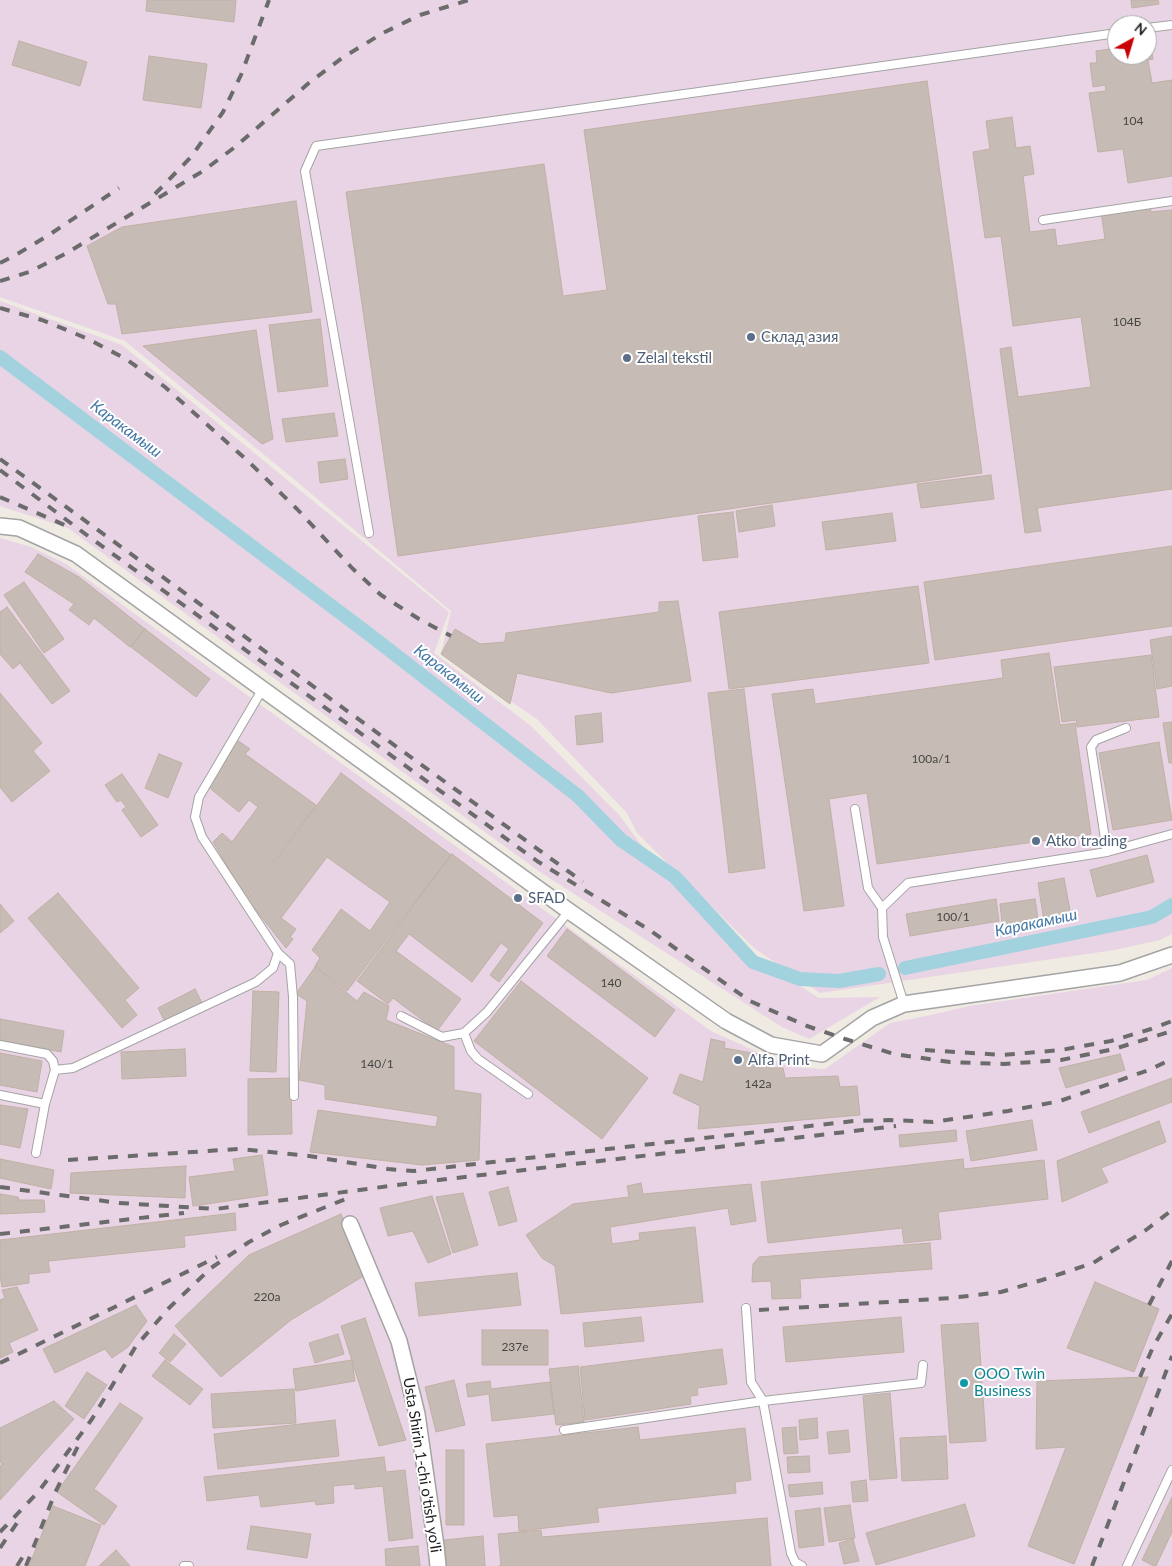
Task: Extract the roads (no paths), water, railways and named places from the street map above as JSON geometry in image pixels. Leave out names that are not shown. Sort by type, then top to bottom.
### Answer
[{"type":"street","points":[[0,526],[19,528],[76,554],[569,911],[726,1021],[771,1045],[822,1054],[872,1018],[904,1004],[1120,973],[1172,955]]},
{"type":"street","name":"Usta Shirin 1-chi o'tish yo'li","points":[[350,1224],[399,1340],[417,1414],[438,1566]]},
{"type":"lane","points":[[1157,27],[1172,25]]},
{"type":"lane","points":[[369,533],[305,171],[316,146],[1107,33]]},
{"type":"lane","points":[[1043,220],[1172,201]]},
{"type":"lane","points":[[262,690],[198,797],[195,817],[202,837],[278,953],[290,964],[294,1096]]},
{"type":"lane","points":[[1107,852],[1091,747],[1096,740],[1126,728]]},
{"type":"lane","points":[[855,809],[868,888],[882,908],[883,937],[904,1004]]},
{"type":"lane","points":[[882,908],[908,883],[1107,852],[1172,834]]},
{"type":"lane","points":[[401,1016],[442,1037],[464,1032],[487,1012],[569,911]]},
{"type":"lane","points":[[55,1070],[73,1068],[256,982],[273,968],[278,953]]},
{"type":"lane","points":[[464,1032],[471,1050],[478,1059],[528,1094]]},
{"type":"lane","points":[[0,1045],[46,1054],[53,1061],[55,1070],[45,1104],[36,1153]]},
{"type":"lane","points":[[0,1095],[45,1104]]},
{"type":"lane","points":[[746,1308],[751,1382],[763,1401],[791,1553],[795,1562],[802,1566]]},
{"type":"lane","points":[[564,1430],[763,1401],[921,1383],[923,1365]]},
{"type":"lane","points":[[1127,1566],[1172,1470]]},
{"type":"lane","points":[[184,1566],[189,1566]]},
{"type":"waterway","name":"Каракамыш","points":[[0,357],[366,632],[578,796],[621,840],[675,877],[753,962],[800,979],[839,981],[879,974]]},
{"type":"waterway","name":"Каракамыш","points":[[905,968],[1152,917],[1172,905]]},
{"type":"railway","points":[[155,194],[191,157],[223,112],[241,75],[269,0]]},
{"type":"railway","points":[[0,281],[29,272],[65,254],[203,171],[235,147],[310,82],[342,58],[383,33],[420,15],[469,0]]},
{"type":"railway","points":[[0,263],[49,235],[119,188]]},
{"type":"railway","points":[[0,308],[42,320],[86,338],[126,359],[165,387],[249,462],[297,509],[352,568],[381,595],[419,619],[451,636]]},
{"type":"railway","points":[[0,459],[583,882]]},
{"type":"railway","points":[[0,470],[88,536],[537,861],[648,929],[750,1001],[807,1026],[894,1054],[950,1062],[1004,1064],[1061,1060],[1114,1049],[1172,1031]]},
{"type":"railway","points":[[0,497],[67,526]]},
{"type":"railway","points":[[925,1050],[1003,1055],[1061,1050],[1111,1041],[1172,1021]]},
{"type":"railway","points":[[68,1160],[239,1149],[309,1156],[388,1169],[414,1171],[854,1121],[933,1122],[1008,1111],[1060,1101],[1149,1070],[1172,1059]]},
{"type":"railway","points":[[0,1187],[119,1203],[216,1209],[397,1185],[896,1126]]},
{"type":"railway","points":[[0,1532],[39,1491],[92,1419],[136,1346],[169,1308],[211,1268],[249,1242],[281,1225],[353,1196]]},
{"type":"railway","points":[[759,1310],[951,1298],[1001,1292],[1093,1263],[1146,1230],[1172,1210]]},
{"type":"railway","points":[[0,1234],[184,1213]]},
{"type":"railway","points":[[0,1363],[217,1257]]},
{"type":"railway","points":[[1149,1305],[1172,1261]]},
{"type":"railway","points":[[1140,1377],[1153,1347],[1172,1314]]},
{"type":"railway","points":[[1092,1566],[1172,1356]]},
{"type":"railway","points":[[26,1566],[55,1493],[78,1446]]},
{"type":"railway","points":[[0,1548],[19,1520]]},
{"type":"railway","points":[[17,1566],[27,1550]]},
{"type":"place","name":"Склад азия","points":[[751,337]]},
{"type":"place","name":"Zelal tekstil","points":[[627,358]]},
{"type":"place","name":"Atko trading","points":[[1036,841]]},
{"type":"place","name":"SFAD","points":[[518,898]]},
{"type":"place","name":"Alfa Print","points":[[738,1060]]},
{"type":"place","name":"ООО Twin Business","points":[[964,1383]]}]
